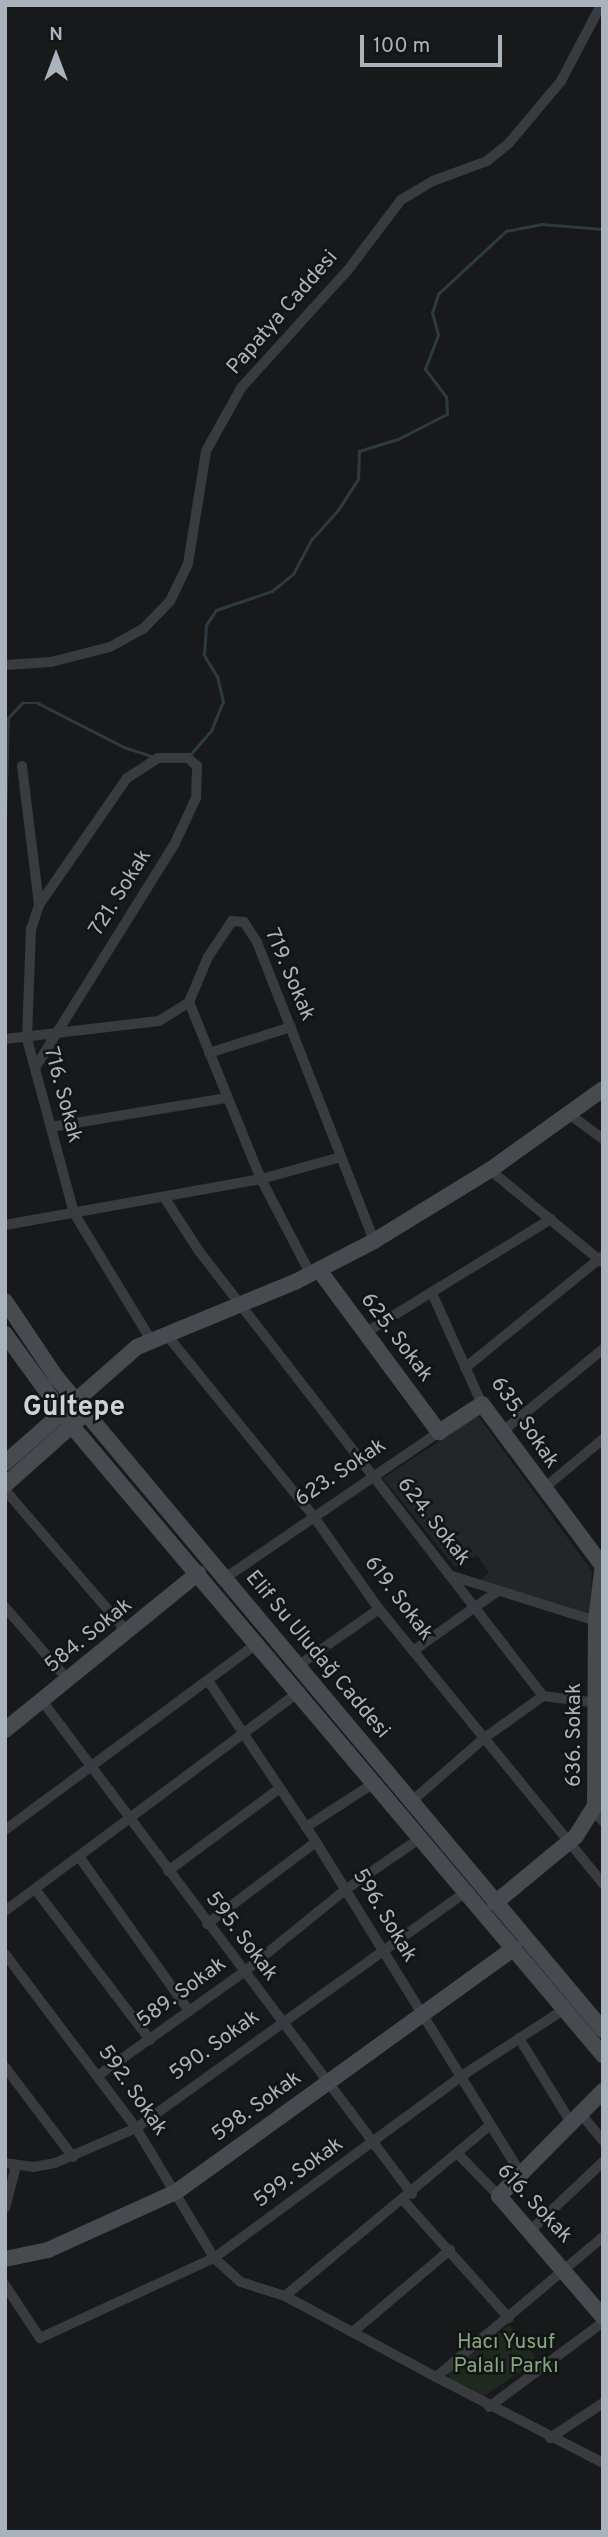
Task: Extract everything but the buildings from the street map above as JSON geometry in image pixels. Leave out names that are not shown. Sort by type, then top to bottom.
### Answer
[{"type":"main road","points":[[5,1463],[81,1406],[130,1352],[158,1337],[315,1272],[374,1241],[490,1170],[602,1090]]},
{"type":"main road","name":"625. Sokak","points":[[315,1272],[365,1333],[439,1432]]},
{"type":"main road","name":"Elif Su Uludağ Caddesi","points":[[5,1301],[81,1406],[603,2030]]},
{"type":"main road","name":"Elif Su Uludağ Caddesi","points":[[6,1335],[66,1419],[300,1691],[419,1839],[603,2055]]},
{"type":"main road","name":"623. Sokak","points":[[439,1432],[482,1404]]},
{"type":"main road","name":"635. Sokak","points":[[482,1404],[543,1489],[603,1564]]},
{"type":"main road","points":[[5,1488],[66,1419]]},
{"type":"main road","name":"636. Sokak","points":[[495,1903],[598,1816],[599,1622],[603,1564]]},
{"type":"main road","name":"584. Sokak","points":[[7,1724],[43,1702],[198,1573]]},
{"type":"main road","name":"598. Sokak","points":[[5,2259],[48,2250],[176,2192],[513,1948]]},
{"type":"main road","points":[[499,2196],[603,2091]]},
{"type":"main road","name":"616. Sokak","points":[[499,2196],[531,2230],[603,2320]]},
{"type":"street","name":"Papatya Caddesi","points":[[5,665],[51,662],[110,648],[143,629],[170,601],[188,564],[206,452],[242,388],[348,270],[401,200],[433,181],[487,161],[509,143],[561,81],[601,5]]},
{"type":"street","name":"716. Sokak","points":[[158,758],[127,778],[39,905],[31,929],[27,1039],[74,1213],[158,1337]]},
{"type":"street","name":"721. Sokak","points":[[35,1068],[59,1036],[175,843],[196,798],[197,766],[188,758],[158,758]]},
{"type":"street","points":[[22,766],[39,905]]},
{"type":"street","name":"719. Sokak","points":[[189,1002],[208,957],[232,921],[244,922],[291,1027],[374,1241]]},
{"type":"street","points":[[5,1040],[59,1036],[159,1021],[189,1002],[261,1179],[315,1272]]},
{"type":"street","points":[[209,1054],[291,1027]]},
{"type":"street","points":[[51,1127],[226,1098]]},
{"type":"street","points":[[569,1114],[603,1139]]},
{"type":"street","points":[[5,1225],[261,1179],[341,1157]]},
{"type":"street","points":[[465,1368],[601,1259],[490,1170]]},
{"type":"street","name":"624. Sokak","points":[[164,1197],[199,1251],[543,1696]]},
{"type":"street","points":[[365,1333],[551,1219]]},
{"type":"street","name":"635. Sokak","points":[[432,1293],[482,1404]]},
{"type":"street","name":"619. Sokak","points":[[158,1337],[314,1517],[379,1609],[567,1844],[603,1884]]},
{"type":"street","points":[[502,1432],[603,1349]]},
{"type":"street","name":"623. Sokak","points":[[225,1578],[439,1432]]},
{"type":"street","points":[[543,1489],[603,1439]]},
{"type":"street","points":[[5,1488],[127,1632]]},
{"type":"street","points":[[449,1575],[599,1622]]},
{"type":"street","points":[[413,1651],[499,1590]]},
{"type":"street","points":[[5,1607],[68,1680]]},
{"type":"street","points":[[299,1665],[379,1609]]},
{"type":"street","points":[[5,1830],[93,1769],[258,1643]]},
{"type":"street","name":"596. Sokak","points":[[209,1682],[245,1731],[316,1842],[489,2126],[522,2174]]},
{"type":"street","points":[[5,1911],[80,1858],[300,1691]]},
{"type":"street","points":[[412,1801],[483,1739],[543,1696],[599,1703]]},
{"type":"street","name":"595. Sokak","points":[[43,1702],[280,2022],[374,2142],[408,2197],[509,2318]]},
{"type":"street","points":[[306,1827],[374,1783]]},
{"type":"street","points":[[168,1871],[280,1788]]},
{"type":"street","name":"589. Sokak","points":[[99,2075],[244,1972],[345,1890],[419,1839]]},
{"type":"street","points":[[207,1924],[316,1842]]},
{"type":"street","points":[[80,1858],[189,2011]]},
{"type":"street","points":[[35,1889],[150,2040]]},
{"type":"street","name":"590. Sokak","points":[[10,2164],[44,2166],[73,2157],[136,2128],[280,2022],[466,1892]]},
{"type":"street","name":"592. Sokak","points":[[5,1955],[99,2075],[136,2128],[214,2258],[232,2278],[285,2296],[440,2373],[489,2407],[603,2463]]},
{"type":"street","name":"599. Sokak","points":[[5,2286],[40,2338],[214,2258],[460,2077],[563,2010]]},
{"type":"street","points":[[519,2038],[577,2119],[603,2141]]},
{"type":"street","points":[[5,2067],[73,2157]]},
{"type":"street","points":[[285,2296],[408,2197],[489,2126]]},
{"type":"street","name":"616. Sokak","points":[[458,2154],[499,2196]]},
{"type":"street","points":[[531,2230],[603,2162]]},
{"type":"street","points":[[5,2208],[10,2164]]},
{"type":"street","points":[[440,2373],[566,2272],[603,2237]]},
{"type":"street","points":[[354,2331],[450,2250]]},
{"type":"street","points":[[489,2407],[603,2320]]},
{"type":"street","points":[[550,2438],[603,2403]]},
{"type":"shaded area","points":[[478,1416],[592,1571],[590,1615],[479,1581],[489,1573],[477,1555],[455,1567],[383,1478]]},
{"type":"green space","name":"Hacı Yusuf Palalı Parkı","points":[[509,2325],[538,2360],[478,2400],[449,2379],[449,2372]]},
{"type":"waterway","points":[[189,756],[211,731],[223,702],[217,677],[204,655],[206,625],[216,610],[272,591],[293,574],[312,539],[338,510],[358,479],[359,451],[398,439],[447,414],[446,397],[425,369],[438,335],[432,313],[438,294],[506,231],[541,224],[603,229]]},
{"type":"waterway","points":[[5,819],[8,718],[22,703],[38,703],[124,747],[152,756]]},
{"type":"district","name":"Gültepe","points":[[74,1408]]}]
